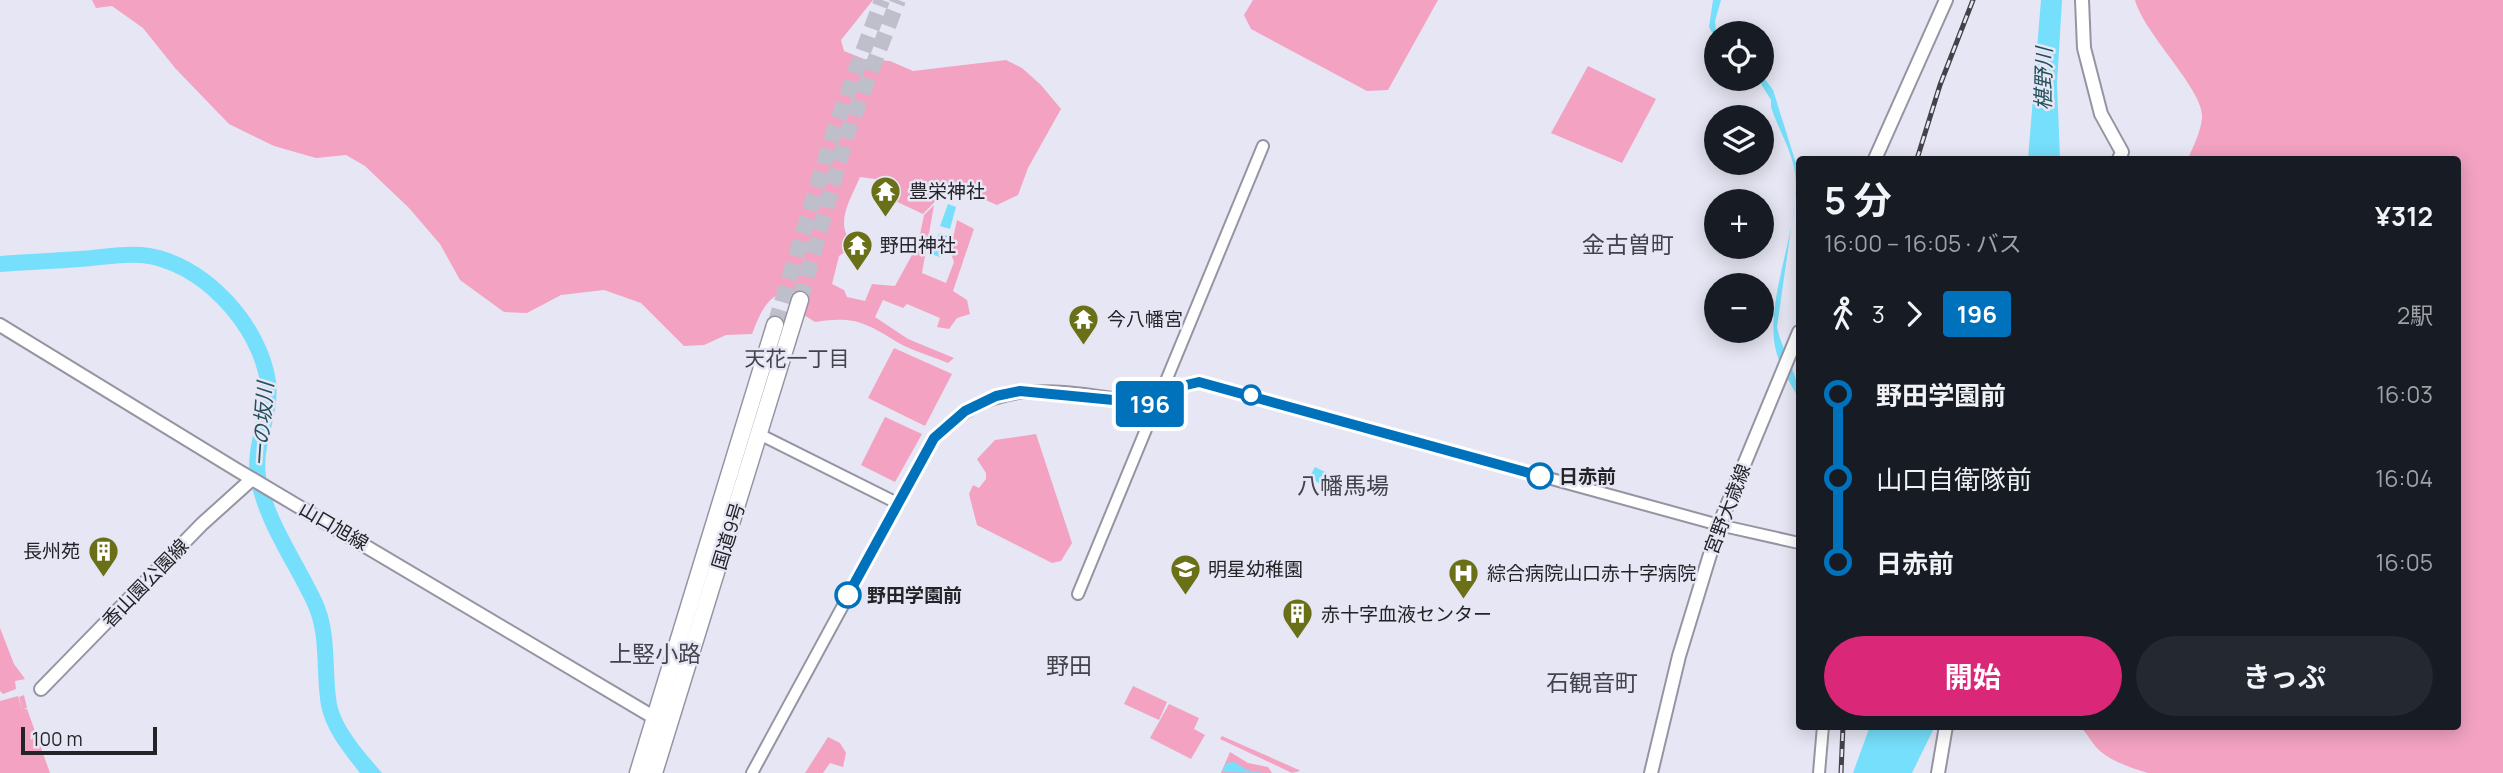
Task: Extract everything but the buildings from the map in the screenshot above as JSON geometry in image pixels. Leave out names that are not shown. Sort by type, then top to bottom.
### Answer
[{"type":"highway","name":"国道9号","points":[[638,773],[662,722],[759,434],[800,300]]},
{"type":"highway","name":"国道9号","points":[[654,773],[662,722],[775,325]]},
{"type":"main road","points":[[1876,156],[1946,0]]},
{"type":"main road","points":[[2082,0],[2085,9],[2084,48],[2101,114],[2122,152],[2120,156]]},
{"type":"main road","name":"山口旭線","points":[[0,325],[252,479],[662,722]]},
{"type":"main road","name":"宮野大歳線","points":[[1651,773],[1679,656],[1719,525],[1796,339]]},
{"type":"main road","name":"香山園公園線","points":[[41,690],[202,524],[252,479]]},
{"type":"main road","points":[[1938,773],[1945,730]]},
{"type":"street","points":[[1078,594],[1263,146]]},
{"type":"street","points":[[752,773],[934,438],[965,411],[996,396],[1020,391],[1051,392],[1155,404],[1182,386],[1199,382],[1719,525],[1796,542]]},
{"type":"street","points":[[759,434],[899,504]]},
{"type":"street","points":[[1819,773],[1824,730]]},
{"type":"shaded area","points":[[92,0],[873,0],[841,40],[844,51],[864,59],[890,61],[913,71],[1006,60],[1022,68],[1061,109],[1028,168],[1018,195],[997,205],[951,185],[923,214],[891,199],[889,181],[860,177],[852,194],[844,221],[848,238],[855,245],[839,256],[832,284],[844,290],[847,297],[865,301],[872,284],[895,286],[918,244],[924,215],[934,205],[922,273],[946,283],[954,262],[950,251],[957,220],[974,229],[953,291],[967,300],[970,314],[957,318],[949,329],[937,327],[940,318],[907,304],[903,308],[883,300],[875,317],[908,339],[954,358],[948,363],[909,348],[858,322],[815,322],[804,315],[807,294],[795,292],[786,292],[771,300],[760,314],[752,334],[726,335],[704,345],[684,346],[641,303],[604,290],[561,295],[527,313],[504,312],[460,280],[440,244],[409,208],[365,166],[346,155],[316,158],[274,146],[229,124],[175,68],[143,28],[112,6],[96,8]]},
{"type":"shaded area","points":[[1253,0],[1438,0],[1388,90],[1367,91],[1251,29],[1244,15]]},
{"type":"shaded area","points":[[2135,0],[2503,0],[2503,773],[2148,773],[2107,756],[2082,730],[2461,730],[2461,156],[2189,156],[2200,128],[2200,107],[2194,93],[2141,14]]},
{"type":"shaded area","points":[[1588,66],[1656,99],[1622,163],[1551,133]]},
{"type":"shaded area","points":[[894,348],[952,374],[925,426],[868,398]]},
{"type":"shaded area","points":[[885,417],[922,434],[895,482],[861,465]]},
{"type":"shaded area","points":[[1036,434],[1072,543],[1061,561],[1052,563],[977,525],[969,494],[973,485],[979,488],[986,479],[986,473],[977,459],[995,440]]},
{"type":"shaded area","points":[[0,628],[14,664],[25,679],[15,681],[16,689],[3,694],[0,691]]},
{"type":"shaded area","points":[[1133,686],[1167,702],[1159,720],[1124,704]]},
{"type":"shaded area","points":[[24,695],[27,708],[23,709],[27,709],[50,773],[0,773],[0,701],[18,696],[22,710],[19,697]]},
{"type":"shaded area","points":[[1169,704],[1199,718],[1194,729],[1205,735],[1191,759],[1150,738]]},
{"type":"shaded area","points":[[1222,736],[1300,771],[1292,773],[1220,739]]},
{"type":"shaded area","points":[[828,737],[840,743],[846,753],[843,767],[830,763],[823,773],[805,773]]},
{"type":"shaded area","points":[[1230,752],[1248,763],[1268,767],[1272,773],[1221,773]]},
{"type":"water","points":[[1713,0],[1721,0],[1715,21],[1710,21]]},
{"type":"water","name":"椹野川","points":[[2041,0],[2062,0],[2057,84],[2060,156],[2028,156]]},
{"type":"water","points":[[1765,91],[1773,91],[1796,163],[1796,193],[1793,165],[1774,114],[1774,105],[1771,105]]},
{"type":"water","points":[[948,204],[956,207],[950,229],[940,226]]},
{"type":"water","points":[[1792,221],[1777,327],[1796,381],[1796,394],[1775,348],[1774,319]]},
{"type":"water","points":[[939,233],[947,236],[940,257],[931,254]]},
{"type":"water","points":[[1315,467],[1333,476],[1327,487],[1309,478]]},
{"type":"water","points":[[1869,730],[1933,730],[1912,773],[1853,773]]},
{"type":"water","points":[[349,744],[357,744],[382,773],[361,773],[346,752]]},
{"type":"water","points":[[1234,762],[1247,770],[1263,773],[1222,772],[1226,763]]},
{"type":"waterway","name":"一の坂川","points":[[0,264],[142,255],[186,269],[225,299],[240,318],[263,360],[268,382],[269,394],[257,465],[262,493],[274,525],[319,614],[324,639],[327,692],[335,723],[370,773]]},
{"type":"tunnel","points":[[775,325],[835,128],[882,0]]},
{"type":"tunnel","points":[[800,300],[847,134],[898,0]]},
{"type":"railway","points":[[1918,156],[1940,85],[1973,0]]},
{"type":"railway","points":[[1841,773],[1843,730]]},
{"type":"bus line","name":"196","points":[[848,595],[934,438],[965,411],[996,396],[1020,391],[1155,404],[1182,386],[1199,382],[1309,410],[1540,476]]},
{"type":"place","name":"豊栄神社","points":[[886,218]]},
{"type":"place","name":"野田神社","points":[[857,272]]},
{"type":"place","name":"今八幡宮","points":[[1084,346]]},
{"type":"place","name":"日赤前","points":[[1540,476]]},
{"type":"place","name":"長州苑","points":[[103,578]]},
{"type":"place","name":"野田学園前","points":[[848,595]]},
{"type":"place","name":"明星幼稚園","points":[[1185,596]]},
{"type":"place","name":"綜合病院山口赤十字病院","points":[[1464,600]]},
{"type":"place","name":"赤十字血液センター","points":[[1298,641]]},
{"type":"district","name":"金古曽町","points":[[1628,245]]},
{"type":"district","name":"天花一丁目","points":[[797,359]]},
{"type":"district","name":"八幡馬場","points":[[1343,486]]},
{"type":"district","name":"上竪小路","points":[[655,654]]},
{"type":"district","name":"野田","points":[[1069,666]]},
{"type":"district","name":"石観音町","points":[[1592,683]]}]
